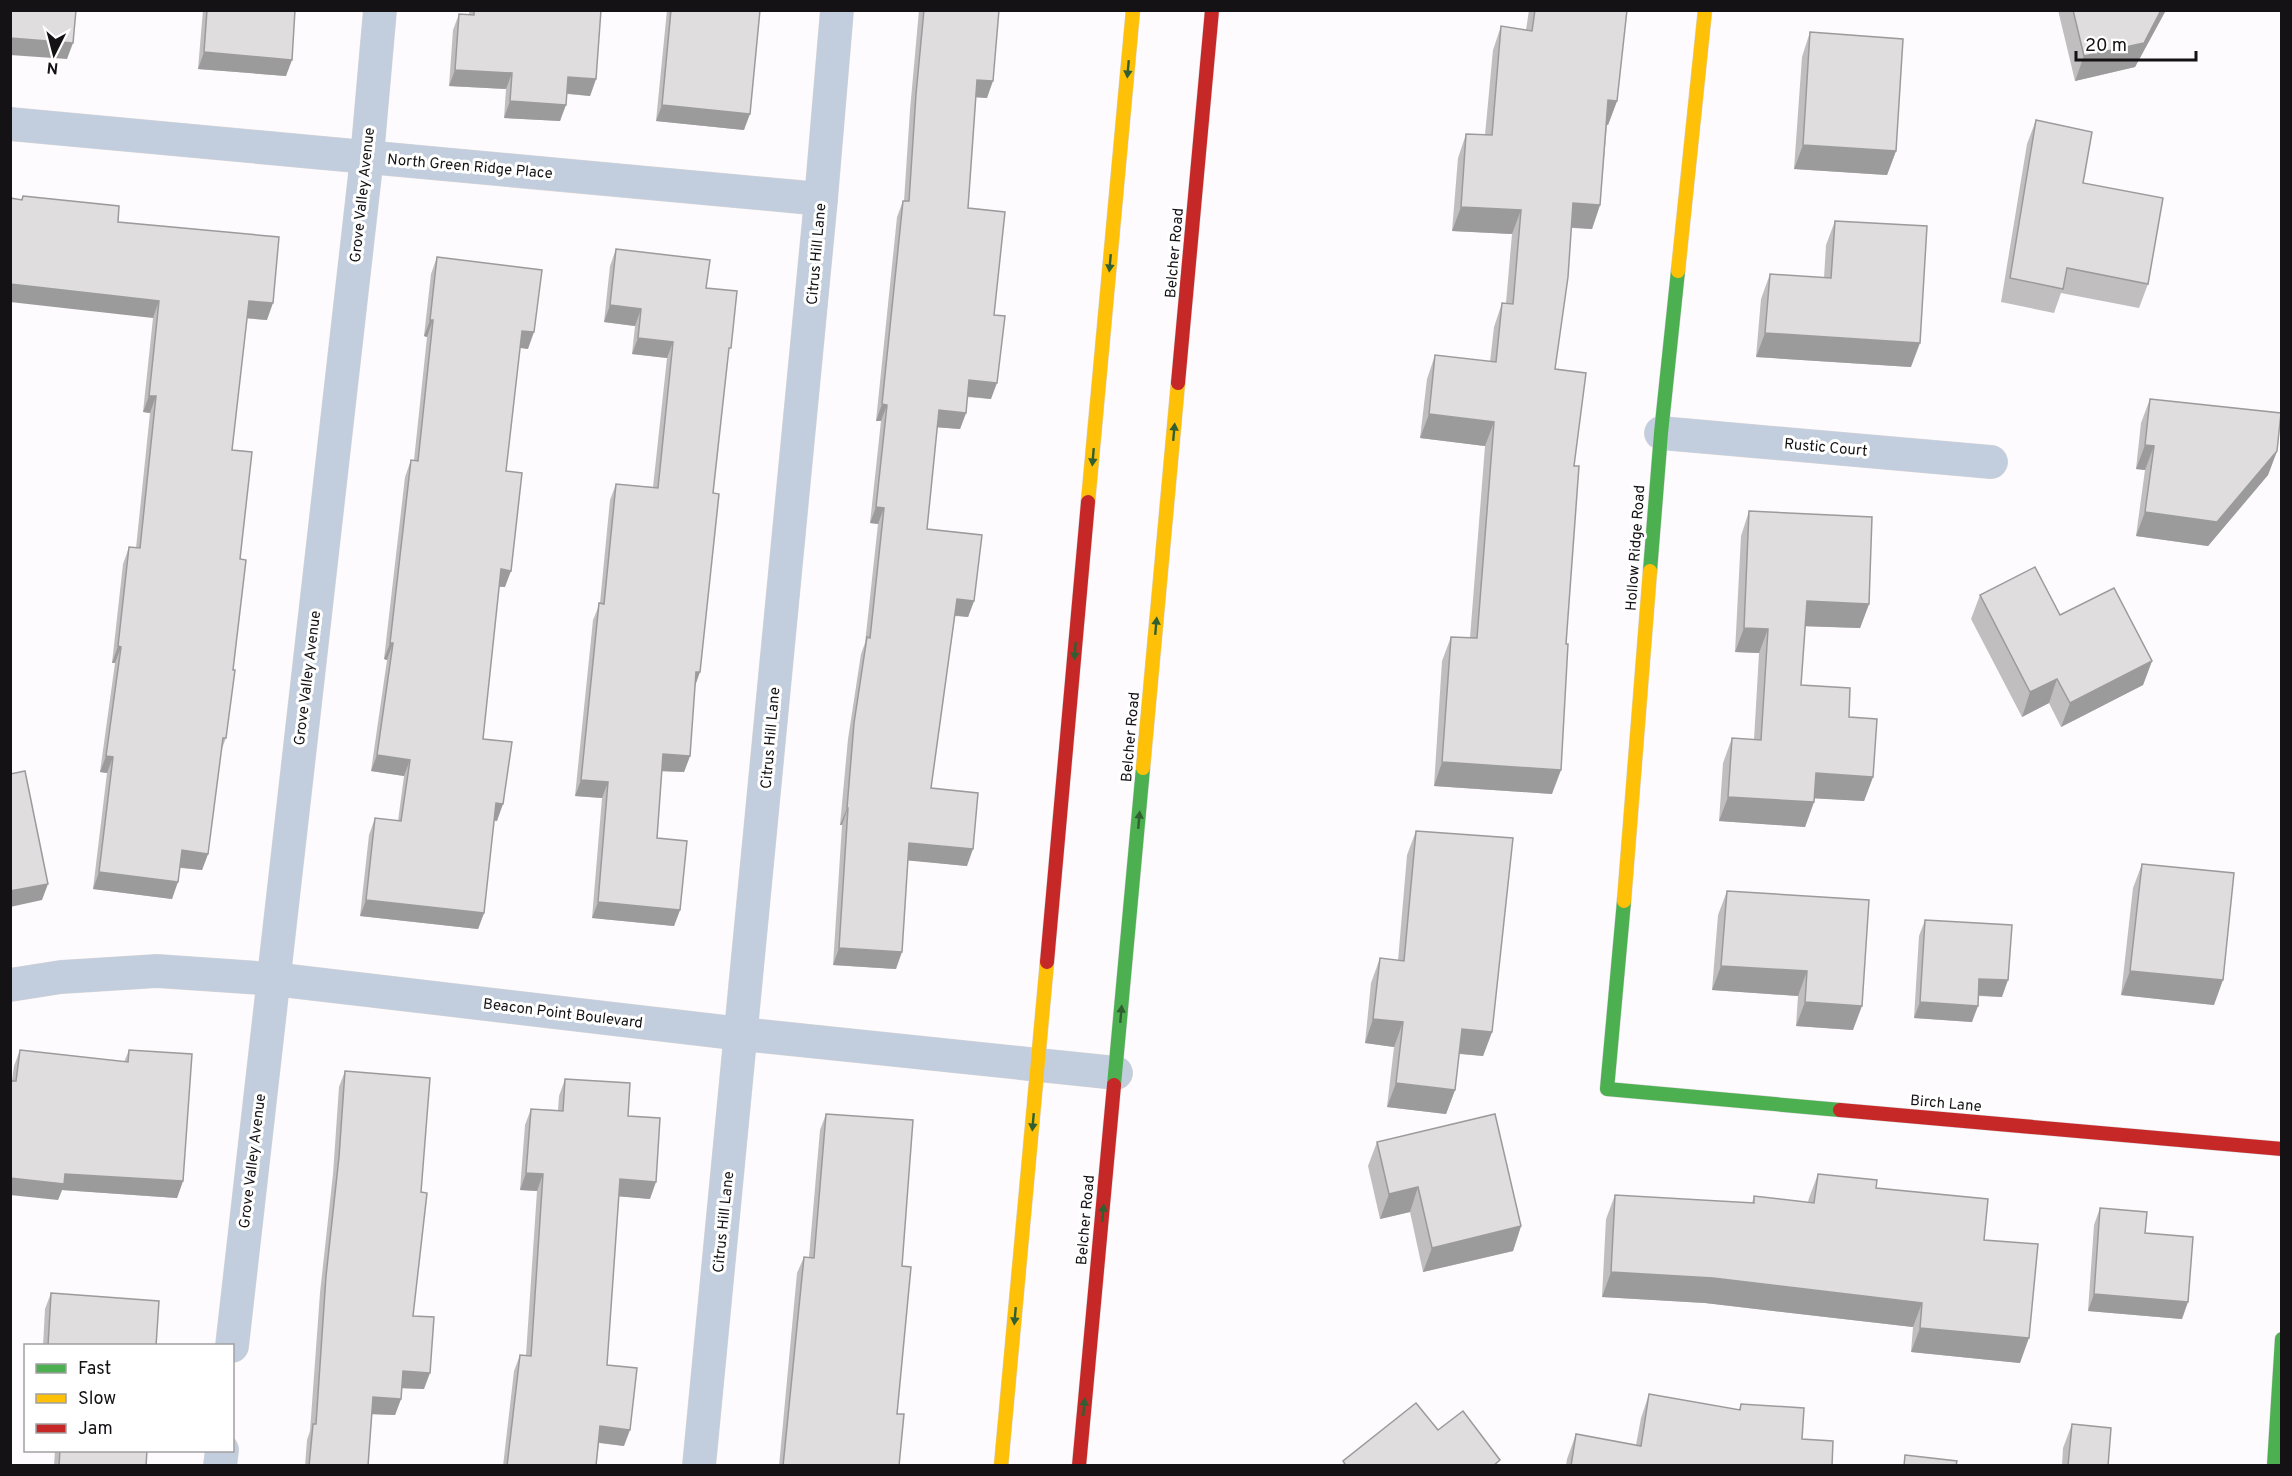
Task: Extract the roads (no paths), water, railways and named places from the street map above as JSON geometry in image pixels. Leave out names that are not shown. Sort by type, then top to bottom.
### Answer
[{"type":"main road","points":[[1001,1466],[1133,10]]},
{"type":"main road","name":"Belcher Road","points":[[1079,1466],[1212,10]]},
{"type":"main road","name":"Hollow Ridge Road","points":[[1607,1089],[1613,1039],[1661,433],[1705,10]]},
{"type":"main road","name":"Birch Lane","points":[[1607,1089],[2282,1149]]},
{"type":"main road","points":[[2274,1466],[2282,1339]]},
{"type":"street","name":"Grove Valley Avenue","points":[[232,1344],[367,157],[380,10]]},
{"type":"street","name":"Citrus Hill Lane","points":[[699,1466],[742,1034],[837,10]]},
{"type":"street","name":"North Green Ridge Place","points":[[10,124],[821,199]]},
{"type":"street","name":"Rustic Court","points":[[1661,433],[1991,462]]},
{"type":"street","name":"Beacon Point Boulevard","points":[[10,985],[61,977],[157,970],[273,979],[742,1034],[1116,1073]]}]
